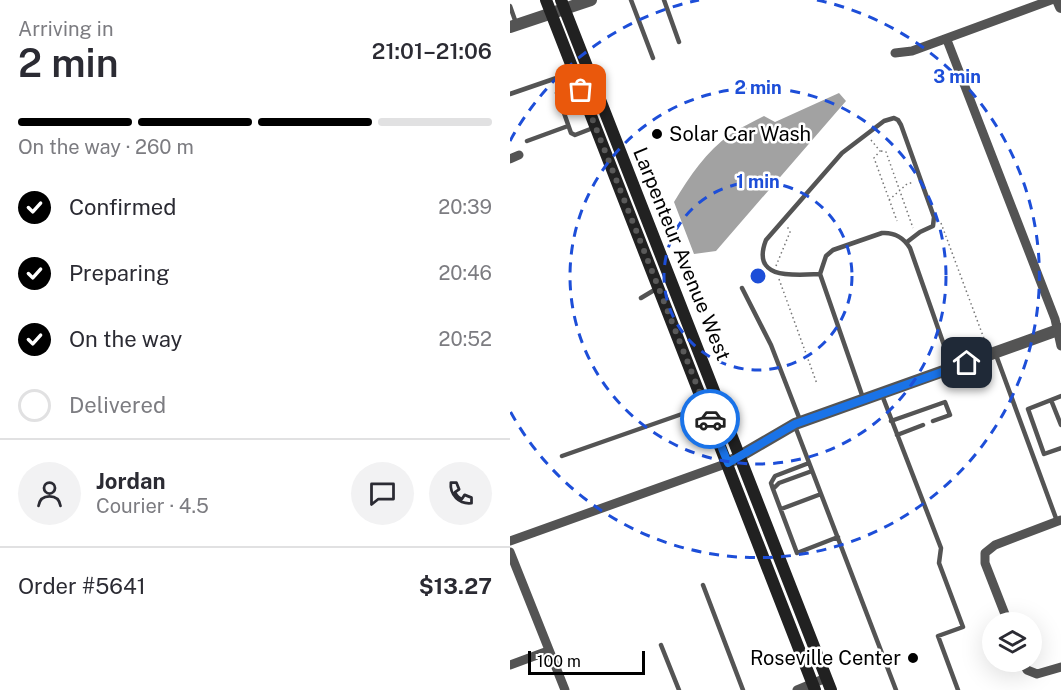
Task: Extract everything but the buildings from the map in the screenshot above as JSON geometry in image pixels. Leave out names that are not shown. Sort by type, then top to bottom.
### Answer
[{"type":"main road","name":"Larpenteur Avenue West","points":[[546,0],[814,687]]},
{"type":"main road","name":"Larpenteur Avenue West","points":[[563,5],[828,684]]},
{"type":"street","points":[[514,26],[551,14],[563,5],[591,0]]},
{"type":"street","points":[[895,53],[912,51],[1051,0]]},
{"type":"street","points":[[1058,0],[1061,7]]},
{"type":"street","points":[[947,39],[1060,329],[1061,346]]},
{"type":"street","points":[[510,541],[728,463],[798,423],[952,368],[991,348],[1060,329]]},
{"type":"street","points":[[1004,612],[985,563],[986,553],[995,545],[1059,521]]},
{"type":"street","points":[[510,552],[565,690]]},
{"type":"street","points":[[510,665],[548,651]]},
{"type":"street","points":[[1030,672],[1042,674],[1061,667]]},
{"type":"street","points":[[797,690],[828,684]]},
{"type":"lane","points":[[631,0],[653,58]]},
{"type":"lane","points":[[664,0],[679,42]]},
{"type":"lane","points":[[510,6],[514,26]]},
{"type":"lane","points":[[510,94],[574,72]]},
{"type":"lane","points":[[557,93],[571,133],[574,135],[596,127]]},
{"type":"lane","points":[[820,274],[777,274],[770,270],[762,249],[766,240],[842,153],[889,119],[898,120],[934,221],[933,226],[906,242]]},
{"type":"lane","points":[[527,141],[568,126]]},
{"type":"lane","points":[[864,400],[821,283],[820,274],[826,256],[833,250],[882,233],[890,233],[906,242],[952,368]]},
{"type":"lane","points":[[641,298],[658,288]]},
{"type":"lane","points":[[742,288],[771,345],[809,463],[896,690]]},
{"type":"lane","points":[[991,348],[1059,521]]},
{"type":"lane","points":[[882,393],[941,549],[939,563],[963,627],[938,636],[958,690]]},
{"type":"lane","points":[[1061,396],[1028,409],[1044,454],[1061,448]]},
{"type":"lane","points":[[1052,400],[1061,425]]},
{"type":"lane","points":[[891,421],[945,402],[950,415],[933,421]]},
{"type":"lane","points":[[562,456],[705,406]]},
{"type":"lane","points":[[897,435],[923,425]]},
{"type":"lane","points":[[809,463],[775,476],[771,483],[797,553],[837,537]]},
{"type":"lane","points":[[773,489],[779,483],[812,471]]},
{"type":"lane","points":[[781,510],[821,494]]},
{"type":"lane","points":[[703,585],[742,690]]},
{"type":"lane","points":[[661,645],[679,690]]},
{"type":"path","points":[[867,134],[880,151],[886,152],[914,230]]},
{"type":"path","points":[[880,151],[874,158],[897,220]]},
{"type":"path","points":[[889,200],[908,184],[921,180]]},
{"type":"path","points":[[934,221],[943,223],[991,348]]},
{"type":"path","points":[[782,222],[790,232],[777,260],[777,274],[817,384]]},
{"type":"shaded area","points":[[839,93],[846,101],[716,251],[694,254],[674,202],[706,156],[731,134],[764,116],[775,122]]},
{"type":"way so far","points":[[581,90],[710,419]]},
{"type":"place","name":"Solar Car Wash","points":[[657,134]]},
{"type":"place","name":"Roseville Center","points":[[913,658]]},
{"type":"route","points":[[710,419],[728,463],[795,424],[967,363]]}]
